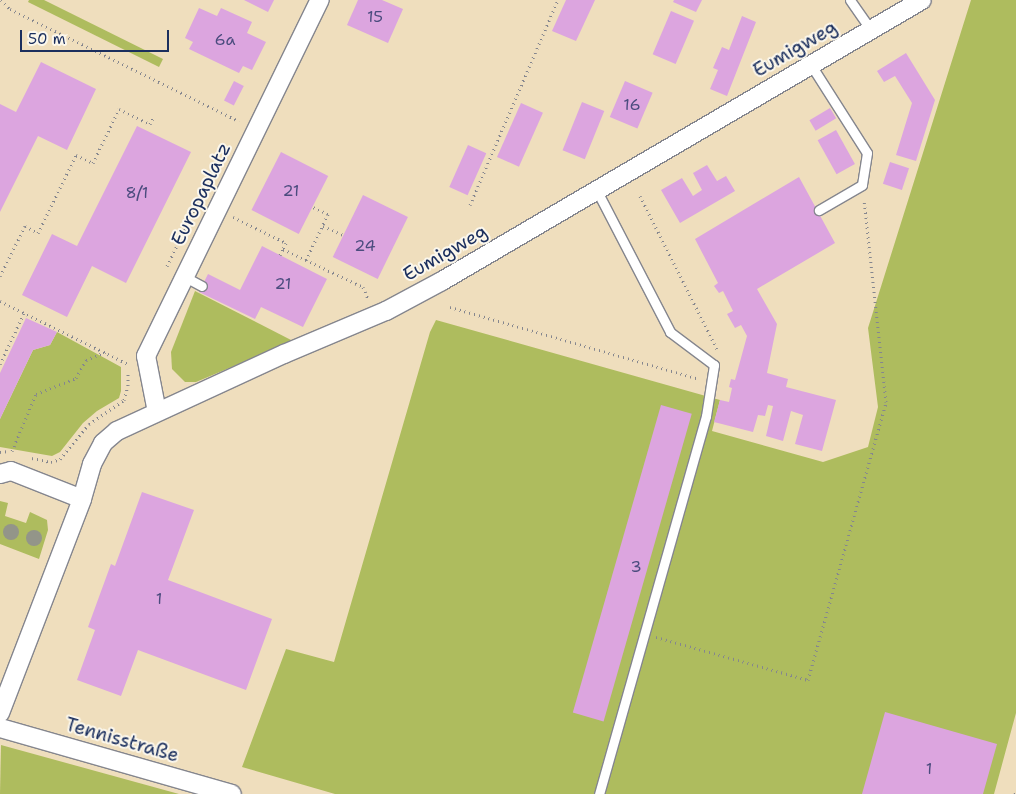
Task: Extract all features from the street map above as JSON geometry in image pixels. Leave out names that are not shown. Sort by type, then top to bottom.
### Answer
[{"type":"street","name":"Europaplatz","points":[[157,412],[146,356],[320,0]]},
{"type":"street","name":"Eumigweg","points":[[0,712],[82,499],[92,464],[103,443],[117,431],[376,315],[442,281],[596,189],[922,0]]},
{"type":"street","points":[[0,474],[10,471],[82,499]]},
{"type":"street","name":"Tennisstraße","points":[[0,728],[232,794]]},
{"type":"lane","points":[[850,0],[871,30]]},
{"type":"lane","points":[[811,65],[867,153],[862,185],[819,210]]},
{"type":"lane","points":[[596,189],[670,332],[714,365],[706,416],[599,794]]},
{"type":"lane","points":[[185,277],[202,286]]},
{"type":"path","points":[[1,0],[10,9],[239,121]]},
{"type":"path","points":[[470,205],[558,0]]},
{"type":"path","points":[[0,276],[25,226],[38,233],[76,155],[93,163],[119,109],[150,124],[152,118]]},
{"type":"path","points":[[235,129],[244,112]]},
{"type":"path","points":[[166,268],[209,180]]},
{"type":"path","points":[[644,633],[808,680],[886,402],[862,185]]},
{"type":"path","points":[[640,196],[717,348],[714,365]]},
{"type":"path","points":[[306,260],[328,214],[313,207]]},
{"type":"path","points":[[218,209],[286,243],[280,256]]},
{"type":"path","points":[[322,226],[342,235]]},
{"type":"path","points":[[283,249],[363,288],[376,315]]},
{"type":"path","points":[[0,301],[128,364]]},
{"type":"path","points":[[450,307],[711,382]]},
{"type":"path","points":[[0,364],[24,313]]},
{"type":"path","points":[[12,451],[36,394],[76,378],[86,360],[105,352]]},
{"type":"path","points":[[30,457],[51,462],[60,459],[89,424],[120,404],[127,394],[128,357]]},
{"type":"path","points":[[0,452],[12,451],[21,454]]},
{"type":"green space","points":[[29,0],[44,0],[163,59],[159,67],[28,2]]},
{"type":"green space","points":[[971,0],[1016,0],[1016,713],[994,794],[335,794],[242,767],[286,649],[334,662],[430,332],[436,320],[720,400],[712,431],[823,462],[868,447],[878,407],[868,328]]},
{"type":"green space","points":[[195,291],[293,341],[196,382],[185,382],[172,369],[171,352]]},
{"type":"green space","points":[[57,332],[121,367],[121,391],[119,398],[97,411],[83,423],[60,452],[52,456],[0,447],[0,419],[33,350],[50,345]]},
{"type":"green space","points":[[0,501],[8,503],[5,516],[26,523],[30,512],[47,520],[48,530],[39,559],[0,544]]},
{"type":"green space","points":[[1,745],[179,794],[0,794]]},
{"type":"building","points":[[244,0],[274,0],[268,12]]},
{"type":"building","points":[[358,0],[382,0],[403,9],[388,43],[347,25]]},
{"type":"building","points":[[566,0],[595,0],[576,41],[552,31]]},
{"type":"building","points":[[674,0],[702,0],[696,12],[673,2]]},
{"type":"building","points":[[199,8],[217,16],[221,8],[252,22],[247,33],[266,42],[252,70],[243,66],[239,73],[189,49],[193,42],[185,38]]},
{"type":"building","points":[[671,11],[694,21],[676,64],[653,54]]},
{"type":"building","points":[[742,16],[756,22],[727,96],[710,89],[718,70],[713,68],[722,47],[729,50]]},
{"type":"building","points":[[906,53],[935,100],[916,161],[896,155],[912,103],[895,76],[884,82],[877,71]]},
{"type":"building","points":[[41,62],[96,89],[67,150],[38,136],[0,212],[0,104],[16,112]]},
{"type":"building","points":[[234,81],[244,86],[234,106],[224,101]]},
{"type":"building","points":[[625,81],[653,93],[637,129],[610,117]]},
{"type":"building","points":[[582,102],[604,111],[585,159],[563,150]]},
{"type":"building","points":[[521,103],[543,113],[519,167],[497,157]]},
{"type":"building","points":[[830,108],[836,118],[816,131],[809,120]]},
{"type":"building","points":[[137,126],[191,152],[126,283],[92,266],[67,317],[22,295],[52,234],[77,246]]},
{"type":"building","points":[[836,130],[855,164],[837,174],[818,140]]},
{"type":"building","points":[[468,145],[486,153],[468,195],[449,187]]},
{"type":"building","points":[[281,152],[328,176],[299,234],[251,210]]},
{"type":"building","points":[[890,162],[909,168],[902,190],[883,184]]},
{"type":"building","points":[[707,165],[717,181],[726,176],[735,191],[680,223],[661,190],[682,178],[693,196],[702,190],[693,173]]},
{"type":"building","points":[[799,177],[835,243],[757,289],[777,324],[767,373],[788,379],[786,387],[836,400],[822,451],[795,444],[803,415],[791,411],[783,441],[766,436],[773,406],[768,405],[765,416],[758,415],[753,432],[714,422],[720,400],[729,402],[732,388],[729,387],[731,379],[735,380],[747,336],[741,325],[735,328],[727,314],[733,311],[723,291],[719,293],[714,286],[718,283],[695,239]]},
{"type":"building","points":[[363,195],[408,217],[378,279],[333,257]]},
{"type":"building","points":[[262,246],[327,279],[303,327],[261,307],[255,319],[199,292],[208,274],[240,290]]},
{"type":"building","points":[[26,318],[57,332],[50,345],[33,350],[0,419],[0,373]]},
{"type":"building","points":[[661,405],[692,414],[604,721],[573,713]]},
{"type":"building","points":[[142,492],[194,510],[168,580],[272,619],[246,690],[138,650],[121,696],[77,680],[95,630],[88,627],[111,564],[115,566]]},
{"type":"building","points":[[885,712],[997,744],[983,794],[862,794]]}]
